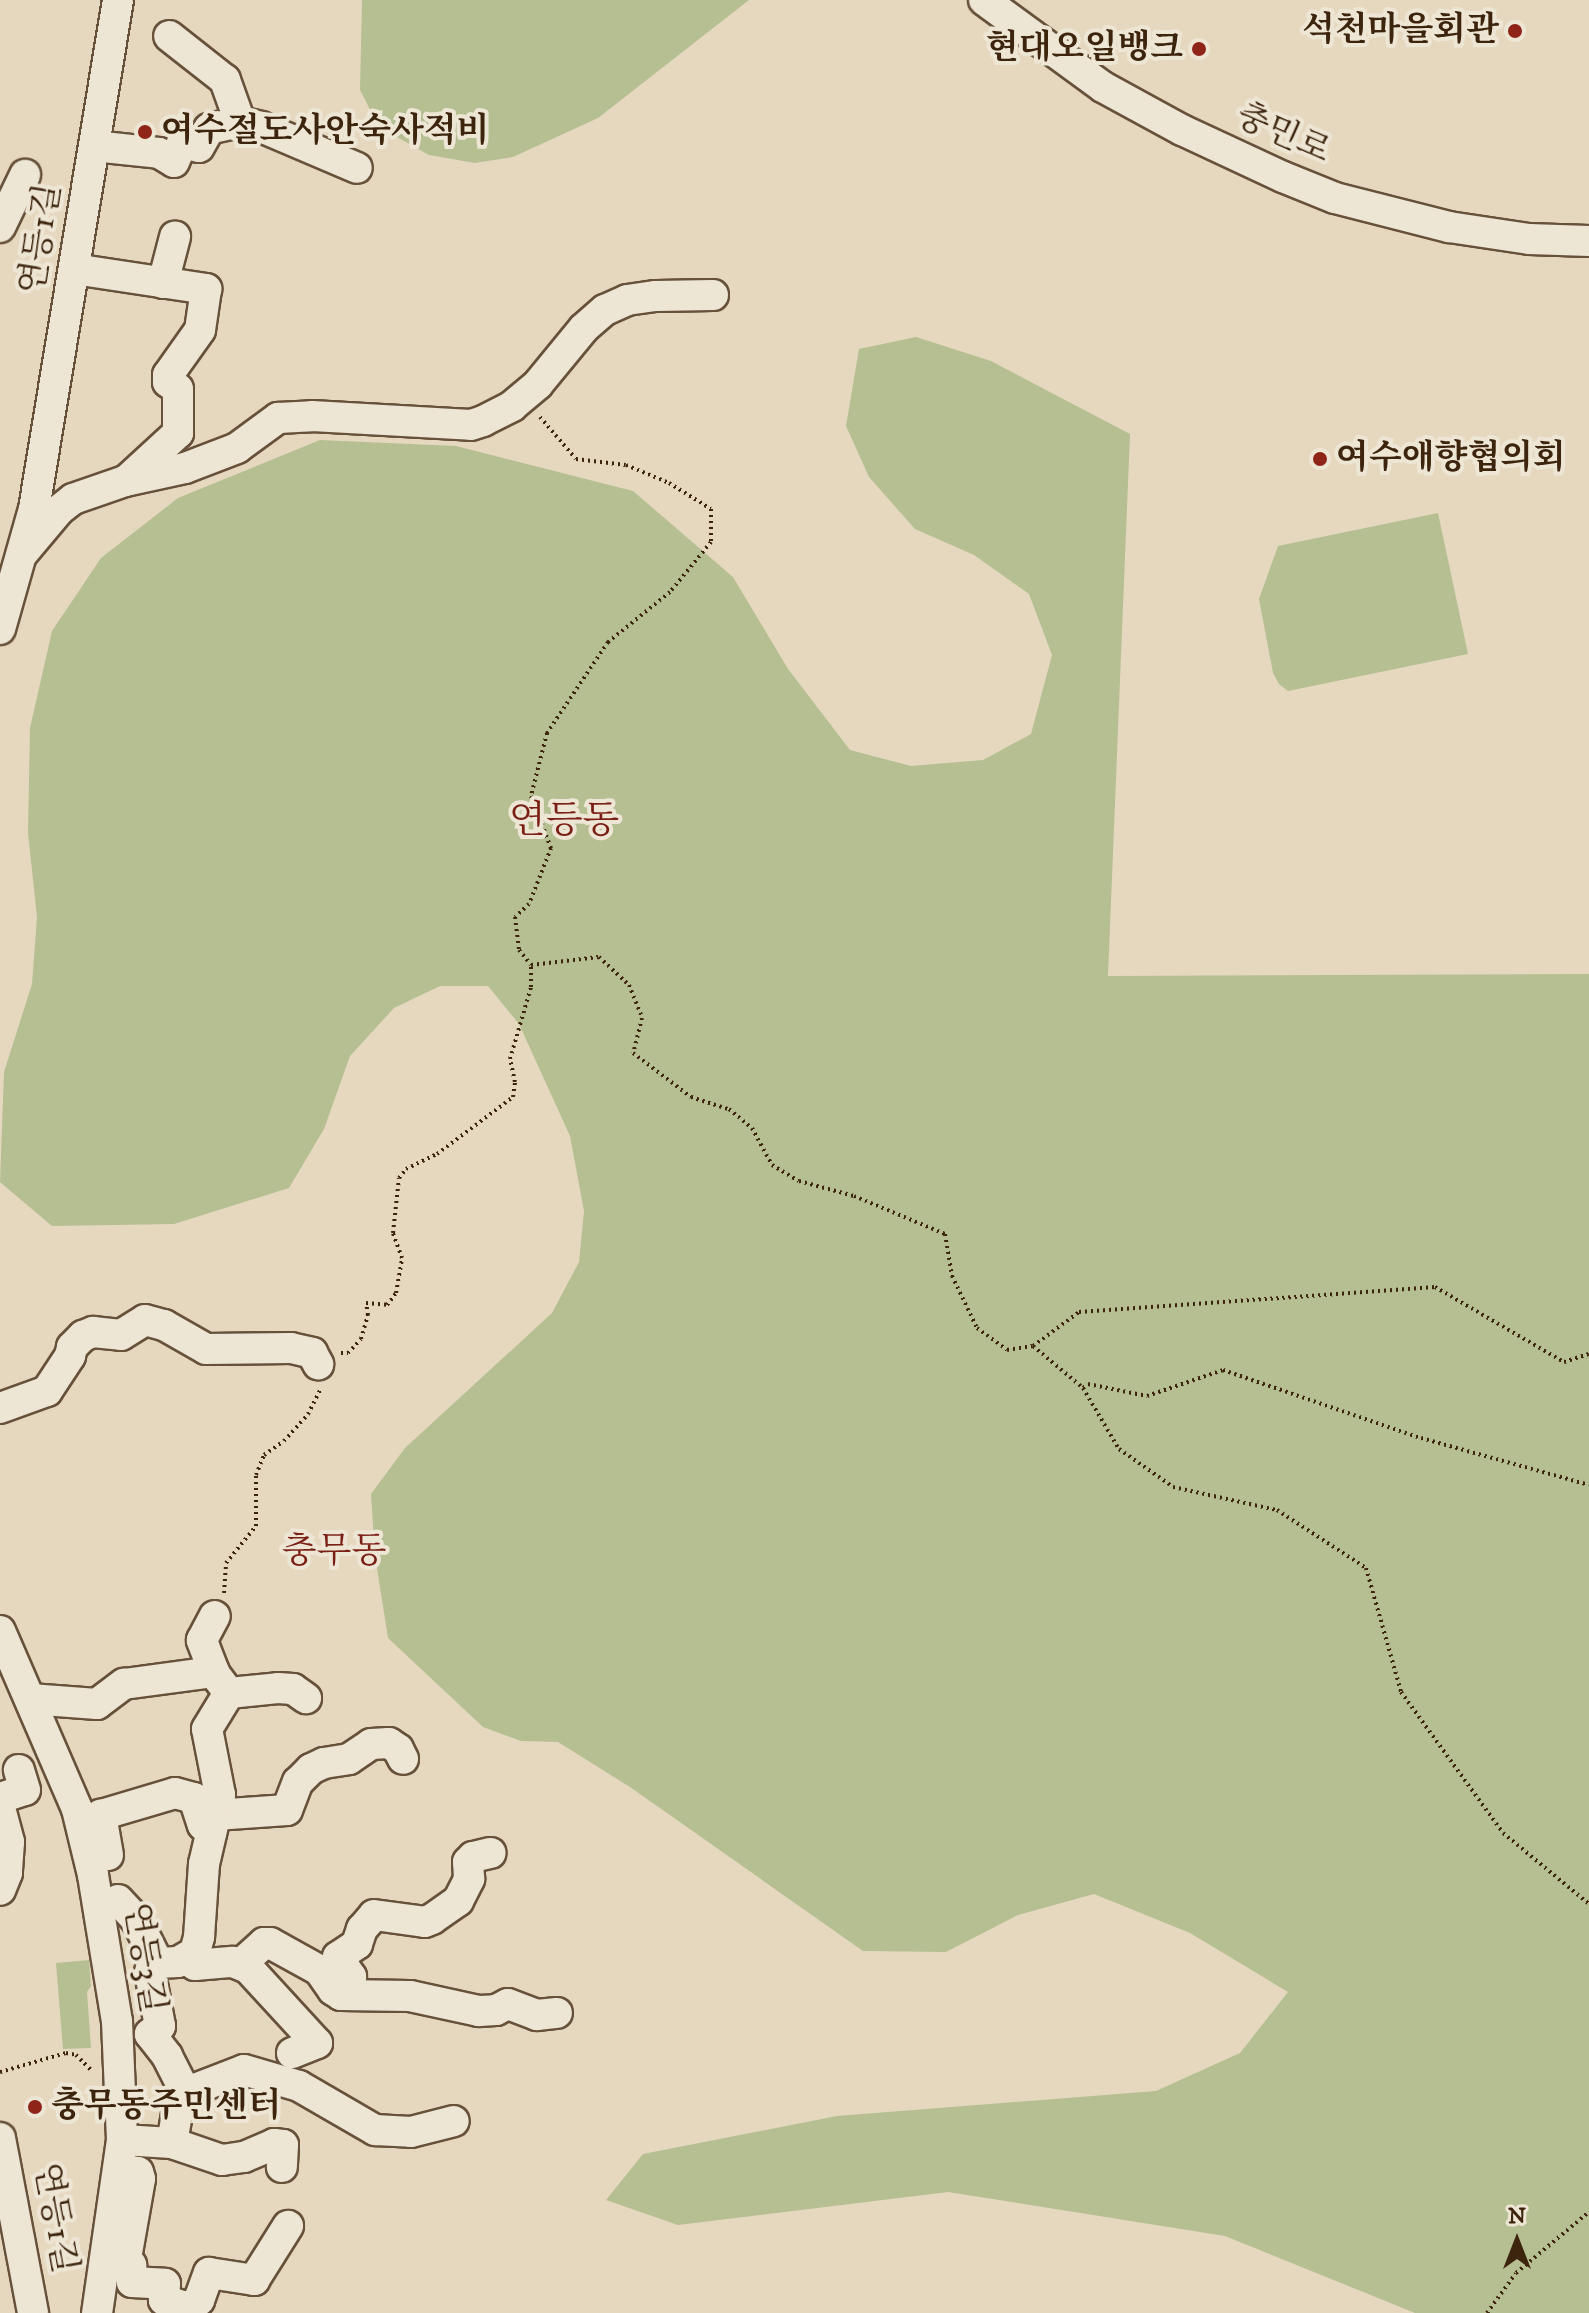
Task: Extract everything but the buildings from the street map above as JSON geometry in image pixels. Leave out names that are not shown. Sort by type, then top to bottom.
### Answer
[{"type":"street","name":"연등1길","points":[[0,629],[34,509],[118,0]]},
{"type":"street","name":"충민로","points":[[984,0],[1103,87],[1182,130],[1309,187],[1387,213],[1449,227],[1529,239],[1589,241]]},
{"type":"street","points":[[169,36],[225,80],[240,122]]},
{"type":"street","points":[[94,146],[159,153],[174,162],[182,143],[199,147],[209,129],[240,122],[261,127],[357,168]]},
{"type":"street","points":[[0,227],[25,175]]},
{"type":"street","points":[[163,283],[175,237]]},
{"type":"street","points":[[74,269],[206,289],[200,330],[168,375],[168,382],[178,389],[178,433],[125,481]]},
{"type":"street","points":[[22,554],[66,503],[125,481],[185,468],[237,448],[278,418],[312,416],[471,425],[512,406],[538,384],[584,328],[605,310],[627,300],[713,295]]},
{"type":"street","points":[[0,1408],[47,1391],[70,1356],[72,1347],[83,1336],[93,1332],[121,1335],[145,1320],[164,1325],[206,1349],[291,1348],[315,1359]]},
{"type":"street","points":[[118,1900],[136,1919],[158,1963],[187,1959],[195,1952],[199,1937],[202,1874],[220,1795],[207,1729],[222,1682],[202,1640],[215,1616]]},
{"type":"street","name":"연등3길","points":[[0,1631],[77,1809],[91,1865],[117,2021],[120,2154],[97,2313]]},
{"type":"street","points":[[30,1699],[97,1704],[124,1684],[222,1682],[293,1689],[306,1698]]},
{"type":"street","points":[[91,1865],[109,1861],[99,1820],[101,1815],[175,1793],[194,1798],[203,1825],[213,1824],[287,1810],[298,1782],[311,1769],[324,1763],[349,1759],[371,1744],[389,1743],[398,1749],[403,1759]]},
{"type":"street","points":[[0,1798],[25,1790],[19,1770]]},
{"type":"street","points":[[0,1808],[9,1842],[7,1873],[0,1890]]},
{"type":"street","points":[[341,1995],[351,1977],[338,1957],[357,1944],[362,1929],[374,1915],[425,1922],[432,1919],[458,1901],[457,1897],[469,1879],[468,1862],[491,1853]]},
{"type":"street","points":[[187,1959],[195,1965],[242,1963],[264,1943],[270,1943],[319,1970],[333,1990],[341,1995],[410,1996],[479,2011],[496,2010],[508,2004],[537,2015],[557,2013]]},
{"type":"street","points":[[153,1957],[150,1973],[160,2026],[150,2034],[176,2071],[182,2094],[172,2143]]},
{"type":"street","points":[[242,1963],[317,2043],[292,2053]]},
{"type":"street","points":[[182,2094],[244,2070],[299,2086],[375,2130],[411,2132],[454,2121]]},
{"type":"street","name":"연등1길","points":[[0,2138],[33,2313]]},
{"type":"street","points":[[120,2154],[172,2143],[222,2160],[283,2145],[282,2167]]},
{"type":"street","points":[[120,2154],[138,2172],[140,2179],[126,2258],[131,2265],[132,2282],[165,2284],[164,2300],[188,2308],[199,2300],[209,2273],[254,2280],[288,2226]]},
{"type":"path","points":[[215,1616],[224,1602],[222,1575],[226,1563],[256,1526],[256,1475],[264,1455],[284,1441],[308,1414],[322,1388],[315,1359],[348,1353],[361,1339],[368,1315],[366,1303],[387,1305],[396,1293],[402,1258],[393,1233],[399,1178],[406,1169],[437,1154],[513,1097],[515,1082],[510,1059],[531,987],[531,965],[519,950],[515,917],[529,904],[551,848],[531,796],[547,733],[608,642],[670,592],[711,542],[711,509],[669,483],[626,465],[576,459],[540,417],[512,406]]},
{"type":"path","points":[[531,965],[599,957],[629,985],[642,1018],[633,1053],[691,1097],[729,1109],[752,1128],[772,1165],[799,1181],[854,1196],[945,1234],[952,1276],[977,1328],[1007,1350],[1033,1346],[1079,1312],[1435,1287],[1564,1362],[1589,1354]]},
{"type":"path","points":[[1033,1346],[1083,1388],[1119,1449],[1173,1487],[1277,1510],[1366,1568],[1401,1692],[1503,1833],[1589,1904]]},
{"type":"path","points":[[1083,1388],[1088,1384],[1147,1396],[1223,1370],[1421,1438],[1589,1485]]},
{"type":"path","points":[[0,2072],[59,2054]]},
{"type":"path","points":[[1487,2313],[1516,2273],[1589,2212]]},
{"type":"green space","points":[[362,0],[749,0],[598,118],[513,157],[475,163],[429,155],[379,127],[360,90]]},
{"type":"green space","points":[[916,337],[991,361],[1130,434],[1108,976],[1589,974],[1589,2313],[1415,2313],[1225,2236],[948,2192],[678,2225],[606,2200],[643,2154],[837,2116],[1156,2091],[1240,2053],[1288,1992],[1190,1933],[1094,1894],[1018,1915],[946,1952],[863,1951],[630,1787],[558,1742],[521,1741],[483,1727],[388,1638],[375,1556],[371,1494],[405,1448],[552,1313],[579,1262],[584,1211],[570,1136],[519,1024],[488,986],[440,986],[394,1008],[350,1056],[324,1129],[289,1188],[174,1224],[52,1226],[0,1182],[4,1072],[32,984],[37,917],[28,833],[30,728],[52,631],[101,558],[178,498],[320,440],[456,446],[633,491],[733,577],[788,669],[850,750],[911,766],[983,760],[1031,734],[1052,655],[1029,594],[974,555],[915,529],[869,477],[846,426],[859,349]]},
{"type":"green space","points":[[1438,513],[1468,654],[1288,691],[1279,684],[1273,673],[1259,599],[1278,546]]},
{"type":"green space","points":[[89,1960],[91,1986],[87,1992],[91,2048],[63,2049],[56,1963]]},
{"type":"place","name":"석천마을회관","points":[[1515,31]]},
{"type":"place","name":"현대오일뱅크","points":[[1199,49]]},
{"type":"place","name":"여수절도사안숙사적비","points":[[145,132]]},
{"type":"place","name":"여수애향협의회","points":[[1320,459]]},
{"type":"place","name":"충무동주민센터","points":[[35,2107]]},
{"type":"district","name":"연등동","points":[[564,822]]},
{"type":"district","name":"충무동","points":[[334,1552]]}]
